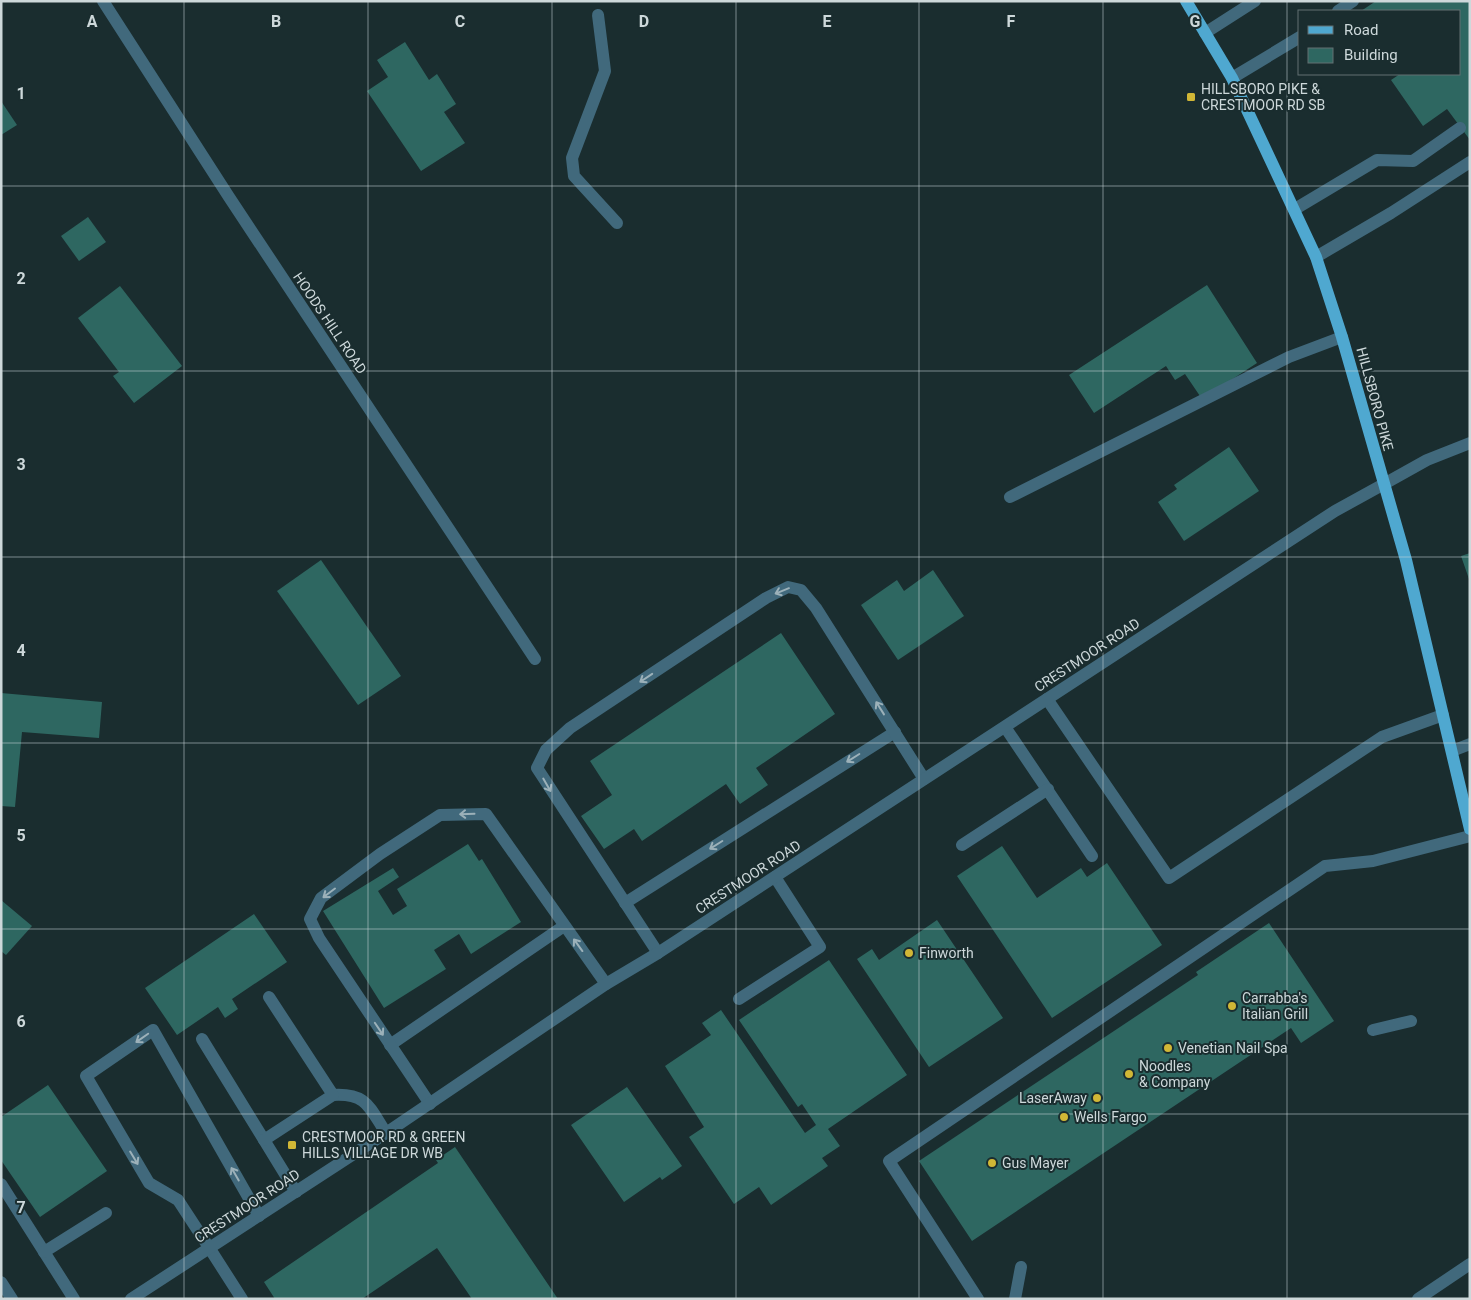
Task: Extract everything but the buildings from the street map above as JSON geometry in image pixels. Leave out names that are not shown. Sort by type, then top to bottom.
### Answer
[{"type":"main road","name":"HILLSBORO PIKE","points":[[1186,1],[1232,78],[1316,257],[1342,337],[1406,560],[1470,830]]},
{"type":"street","name":"HOODS HILL ROAD","points":[[103,1],[229,198],[535,659]]},
{"type":"street","points":[[1205,33],[1255,1]]},
{"type":"street","points":[[1340,10],[1353,1]]},
{"type":"street","points":[[598,14],[605,71],[572,158],[574,176],[617,222]]},
{"type":"street","points":[[1232,78],[1298,38]]},
{"type":"street","points":[[1295,209],[1377,160],[1413,162],[1460,128]]},
{"type":"street","points":[[1316,257],[1392,213],[1470,162]]},
{"type":"street","points":[[1010,497],[1289,357],[1342,337]]},
{"type":"street","name":"CRESTMOOR ROAD","points":[[131,1299],[430,1104],[606,984],[658,953],[1335,511],[1427,460],[1470,443]]},
{"type":"street","points":[[658,953],[538,768],[546,750],[570,728],[766,598],[788,587],[802,590],[816,608],[924,779]]},
{"type":"street","points":[[1047,699],[1169,878],[1382,737],[1443,715]]},
{"type":"street","points":[[1005,727],[1092,856]]},
{"type":"street","points":[[625,903],[894,732]]},
{"type":"street","points":[[1452,751],[1470,744]]},
{"type":"street","points":[[962,845],[1048,789]]},
{"type":"street","points":[[430,1104],[319,938],[310,919],[321,898],[380,854],[440,815],[486,814],[606,984]]},
{"type":"street","points":[[978,1299],[889,1161],[1325,866],[1373,861],[1470,836]]},
{"type":"street","points":[[739,999],[820,946],[775,877]]},
{"type":"street","points":[[390,1045],[564,926]]},
{"type":"street","points":[[269,997],[333,1095]]},
{"type":"street","points":[[1373,1030],[1411,1021]]},
{"type":"street","points":[[242,1299],[178,1200],[149,1182],[86,1076],[153,1030],[259,1216]]},
{"type":"street","points":[[202,1039],[296,1192]]},
{"type":"street","points":[[264,1140],[333,1095],[350,1094],[364,1100],[386,1133]]},
{"type":"street","points":[[1,1184],[74,1299]]},
{"type":"street","points":[[44,1252],[106,1213]]},
{"type":"street","points":[[1418,1299],[1470,1264]]},
{"type":"street","points":[[1015,1299],[1021,1267]]},
{"type":"street","points":[[1,1282],[12,1299]]},
{"type":"place","name":"HILLSBORO PIKE & CRESTMOOR RD SB","points":[[1191,97]]},
{"type":"place","name":"Finworth","points":[[909,953]]},
{"type":"place","name":"Carrabba's Italian Grill","points":[[1232,1006]]},
{"type":"place","name":"Venetian Nail Spa","points":[[1168,1048]]},
{"type":"place","name":"Noodles & Company","points":[[1129,1074]]},
{"type":"place","name":"LaserAway","points":[[1097,1098]]},
{"type":"place","name":"Wells Fargo","points":[[1064,1117]]},
{"type":"place","name":"CRESTMOOR RD & GREEN HILLS VILLAGE DR WB","points":[[292,1145]]},
{"type":"place","name":"Gus Mayer","points":[[992,1163]]}]
